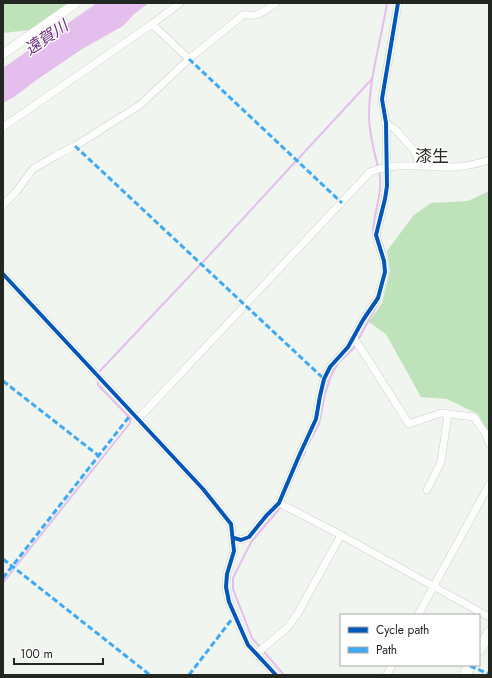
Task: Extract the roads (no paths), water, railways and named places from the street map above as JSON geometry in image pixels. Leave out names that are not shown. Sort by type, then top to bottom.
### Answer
[{"type":"highway","points":[[480,648],[489,633]]},
{"type":"highway","points":[[464,675],[469,666]]},
{"type":"main road","points":[[3,54],[76,3]]},
{"type":"street","points":[[3,127],[180,3]]},
{"type":"street","points":[[3,205],[16,192],[33,169],[76,146],[140,105],[189,59],[243,15],[254,15],[261,13],[276,3]]},
{"type":"street","points":[[234,538],[241,540],[249,537],[279,503],[316,419],[324,379],[330,367],[348,347],[378,298],[382,285],[385,272],[384,261],[376,235],[385,199],[386,123],[382,99],[398,3]]},
{"type":"street","points":[[152,24],[189,59]]},
{"type":"street","points":[[386,123],[396,130],[415,152],[420,165]]},
{"type":"street","points":[[138,419],[370,172],[396,166],[473,166],[489,160]]},
{"type":"street","points":[[3,274],[203,489],[231,524],[234,538],[234,551],[227,574],[226,587],[229,602],[248,645],[276,675]]},
{"type":"street","points":[[353,338],[409,424],[441,413],[474,418],[485,433],[489,443]]},
{"type":"street","points":[[427,490],[441,462],[448,414]]},
{"type":"street","points":[[419,614],[489,485]]},
{"type":"street","points":[[279,503],[341,535],[489,617]]},
{"type":"street","points":[[256,654],[288,627],[298,613],[341,535]]},
{"type":"street","points":[[387,675],[392,666]]},
{"type":"waterway","points":[[378,167],[372,142],[369,116],[373,74],[387,3]]},
{"type":"waterway","points":[[298,159],[372,79]]},
{"type":"waterway","points":[[203,262],[296,161]]},
{"type":"waterway","points":[[375,235],[373,233],[373,225],[380,187],[379,171]]},
{"type":"waterway","points":[[382,244],[385,253]]},
{"type":"waterway","points":[[99,372],[200,265]]},
{"type":"waterway","points":[[358,340],[380,300]]},
{"type":"waterway","points":[[307,446],[319,424],[325,394],[331,376],[339,362],[354,348],[356,344]]},
{"type":"waterway","points":[[16,566],[130,423],[130,418],[98,385],[98,381]]},
{"type":"waterway","points":[[299,464],[305,452]]},
{"type":"waterway","points":[[281,507],[252,541],[233,578],[233,589],[252,638],[284,675]]},
{"type":"waterway","points":[[3,583],[13,570]]},
{"type":"district","name":"漆生","points":[[432,156]]},
{"type":"water label","name":"遠賀川","points":[[46,37]]}]
